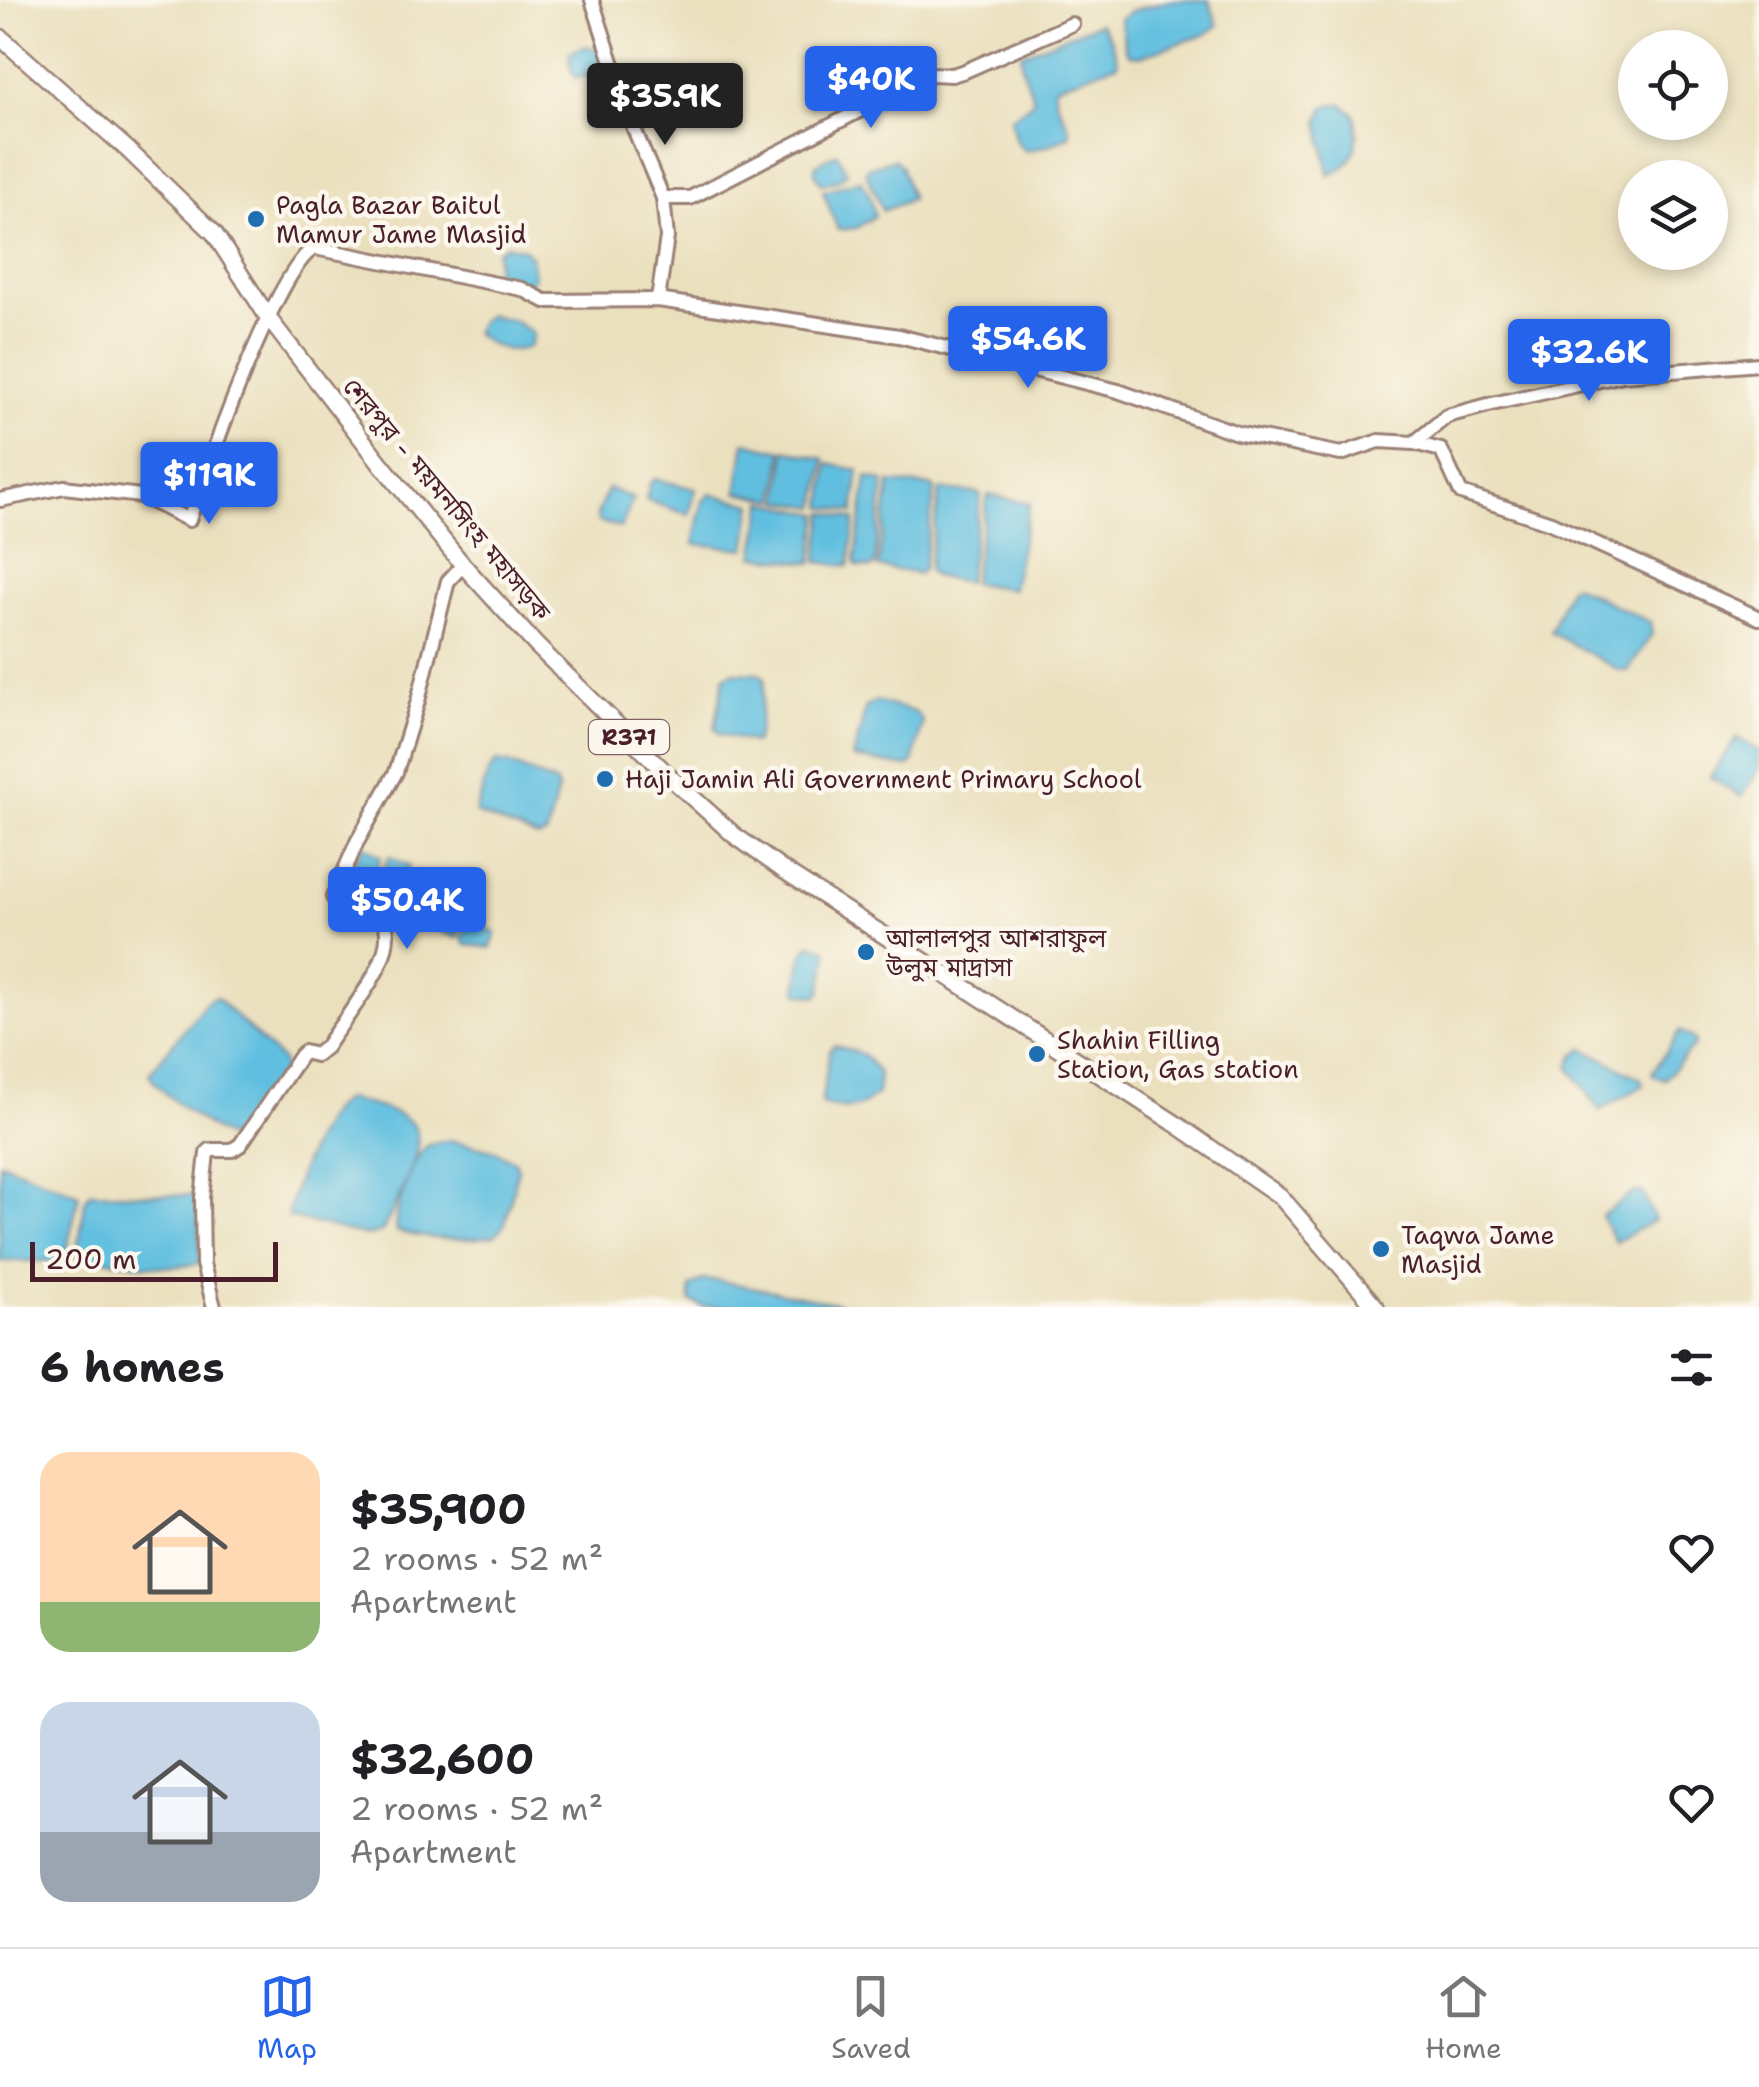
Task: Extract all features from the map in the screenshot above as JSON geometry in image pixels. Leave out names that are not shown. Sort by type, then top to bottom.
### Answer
[{"type":"main road","name":"শেরপুর - ময়মনসিংহ মহাসড়ক","points":[[0,37],[127,149],[214,233],[269,319],[463,565],[672,780],[734,836],[1280,1196],[1376,1307]]},
{"type":"street","points":[[592,0],[634,129],[663,198],[667,238],[658,300]]},
{"type":"street","points":[[663,198],[690,198],[931,74],[966,71],[1072,24]]},
{"type":"street","points":[[0,500],[64,487],[141,496],[189,520],[220,431],[269,319],[294,267],[305,252],[315,248],[522,289],[544,301],[658,300],[899,336],[1118,391],[1237,433],[1340,454],[1379,441],[1414,443],[1441,450],[1461,493],[1551,522],[1759,618]]},
{"type":"street","points":[[1414,443],[1447,416],[1492,404],[1622,375],[1759,364]]},
{"type":"street","points":[[214,1307],[204,1264],[202,1198],[206,1153],[232,1150],[240,1144],[300,1056],[326,1048],[382,962],[389,940],[383,919],[342,911],[333,896],[335,886],[396,772],[448,581],[463,565]]},
{"type":"water","points":[[1169,0],[1209,0],[1218,26],[1204,35],[1140,56],[1130,55],[1120,19],[1131,11]]},
{"type":"water","points":[[1099,23],[1111,40],[1117,64],[1055,86],[1070,135],[1026,151],[1016,141],[1010,119],[1034,100],[1021,54]]},
{"type":"water","points":[[593,47],[602,54],[609,66],[607,73],[575,78],[570,52]]},
{"type":"water","points":[[1341,103],[1355,115],[1357,143],[1345,165],[1329,175],[1319,121],[1325,107]]},
{"type":"water","points":[[837,153],[847,172],[840,179],[822,184],[815,174],[815,165]]},
{"type":"water","points":[[894,159],[901,166],[911,199],[883,211],[866,172]]},
{"type":"water","points":[[861,180],[875,216],[856,228],[838,230],[823,191]]},
{"type":"water","points":[[507,245],[524,249],[531,256],[534,276],[530,283],[495,279],[497,251]]},
{"type":"water","points":[[489,315],[514,321],[533,333],[530,346],[508,349],[480,337],[475,332],[479,322]]},
{"type":"water","points":[[745,442],[783,451],[776,500],[737,492]]},
{"type":"water","points":[[786,450],[825,459],[817,507],[780,501]]},
{"type":"water","points":[[828,464],[859,470],[854,512],[823,507]]},
{"type":"water","points":[[867,477],[884,482],[875,565],[871,568],[857,566],[855,562]]},
{"type":"water","points":[[655,479],[696,489],[689,515],[646,500],[650,483]]},
{"type":"water","points":[[890,483],[935,489],[923,569],[919,574],[878,567]]},
{"type":"water","points":[[608,488],[633,499],[621,528],[598,521]]},
{"type":"water","points":[[940,490],[981,496],[967,582],[933,576],[928,570]]},
{"type":"water","points":[[710,494],[753,504],[746,549],[694,544],[703,501]]},
{"type":"water","points":[[988,495],[1030,503],[1012,589],[972,583]]},
{"type":"water","points":[[764,502],[820,514],[812,563],[754,556]]},
{"type":"water","points":[[825,512],[855,519],[849,566],[817,562]]},
{"type":"water","points":[[1573,585],[1650,622],[1652,634],[1628,671],[1619,670],[1550,632]]},
{"type":"water","points":[[732,672],[757,673],[765,678],[754,743],[719,734],[715,728],[724,678]]},
{"type":"water","points":[[876,701],[915,712],[923,721],[913,763],[908,767],[853,758],[866,707]]},
{"type":"water","points":[[1737,738],[1759,751],[1759,769],[1742,797],[1710,777]]},
{"type":"water","points":[[496,762],[555,783],[558,789],[547,834],[538,838],[475,813],[488,773]]},
{"type":"water","points":[[363,845],[381,857],[361,905],[355,908],[346,905],[341,895]]},
{"type":"water","points":[[389,856],[409,866],[385,914],[369,904]]},
{"type":"water","points":[[435,907],[462,923],[457,938],[427,925],[428,914]]},
{"type":"water","points":[[470,922],[496,933],[491,948],[465,944],[462,937]]},
{"type":"water","points":[[810,944],[826,949],[828,954],[817,996],[797,989],[803,954]]},
{"type":"water","points":[[216,997],[281,1060],[285,1071],[233,1141],[175,1101],[149,1074],[208,1000]]},
{"type":"water","points":[[1680,1031],[1694,1039],[1695,1044],[1665,1079],[1654,1076],[1652,1073]]},
{"type":"water","points":[[835,1045],[864,1055],[879,1073],[877,1094],[858,1107],[821,1104],[830,1050]]},
{"type":"water","points":[[1584,1048],[1641,1079],[1643,1086],[1600,1110],[1569,1067],[1574,1055]]},
{"type":"water","points":[[347,1099],[398,1115],[412,1124],[417,1133],[414,1161],[401,1193],[382,1232],[367,1236],[288,1217],[301,1170],[318,1134],[327,1118]]},
{"type":"water","points":[[450,1140],[493,1150],[515,1161],[518,1169],[505,1224],[494,1236],[469,1239],[432,1238],[396,1231],[400,1201],[421,1153],[432,1144]]},
{"type":"water","points":[[0,1162],[79,1194],[67,1250],[60,1261],[0,1261]]},
{"type":"water","points":[[90,1192],[198,1196],[200,1263],[154,1266],[77,1255],[85,1201]]},
{"type":"water","points":[[1635,1192],[1642,1192],[1655,1220],[1615,1242],[1601,1216]]},
{"type":"water","points":[[702,1280],[857,1307],[704,1307],[690,1301],[690,1287]]},
{"type":"place","name":"Pagla Bazar Baitul Mamur Jame Masjid","points":[[256,219]]},
{"type":"place","name":"Haji Jamin Ali Government Primary School","points":[[605,779]]},
{"type":"place","name":"আলালপুর আশরাফুল উলুম মাদ্রাসা","points":[[866,952]]},
{"type":"place","name":"Shahin Filling Station, Gas station","points":[[1037,1054]]},
{"type":"place","name":"Taqwa Jame Masjid","points":[[1381,1249]]}]
